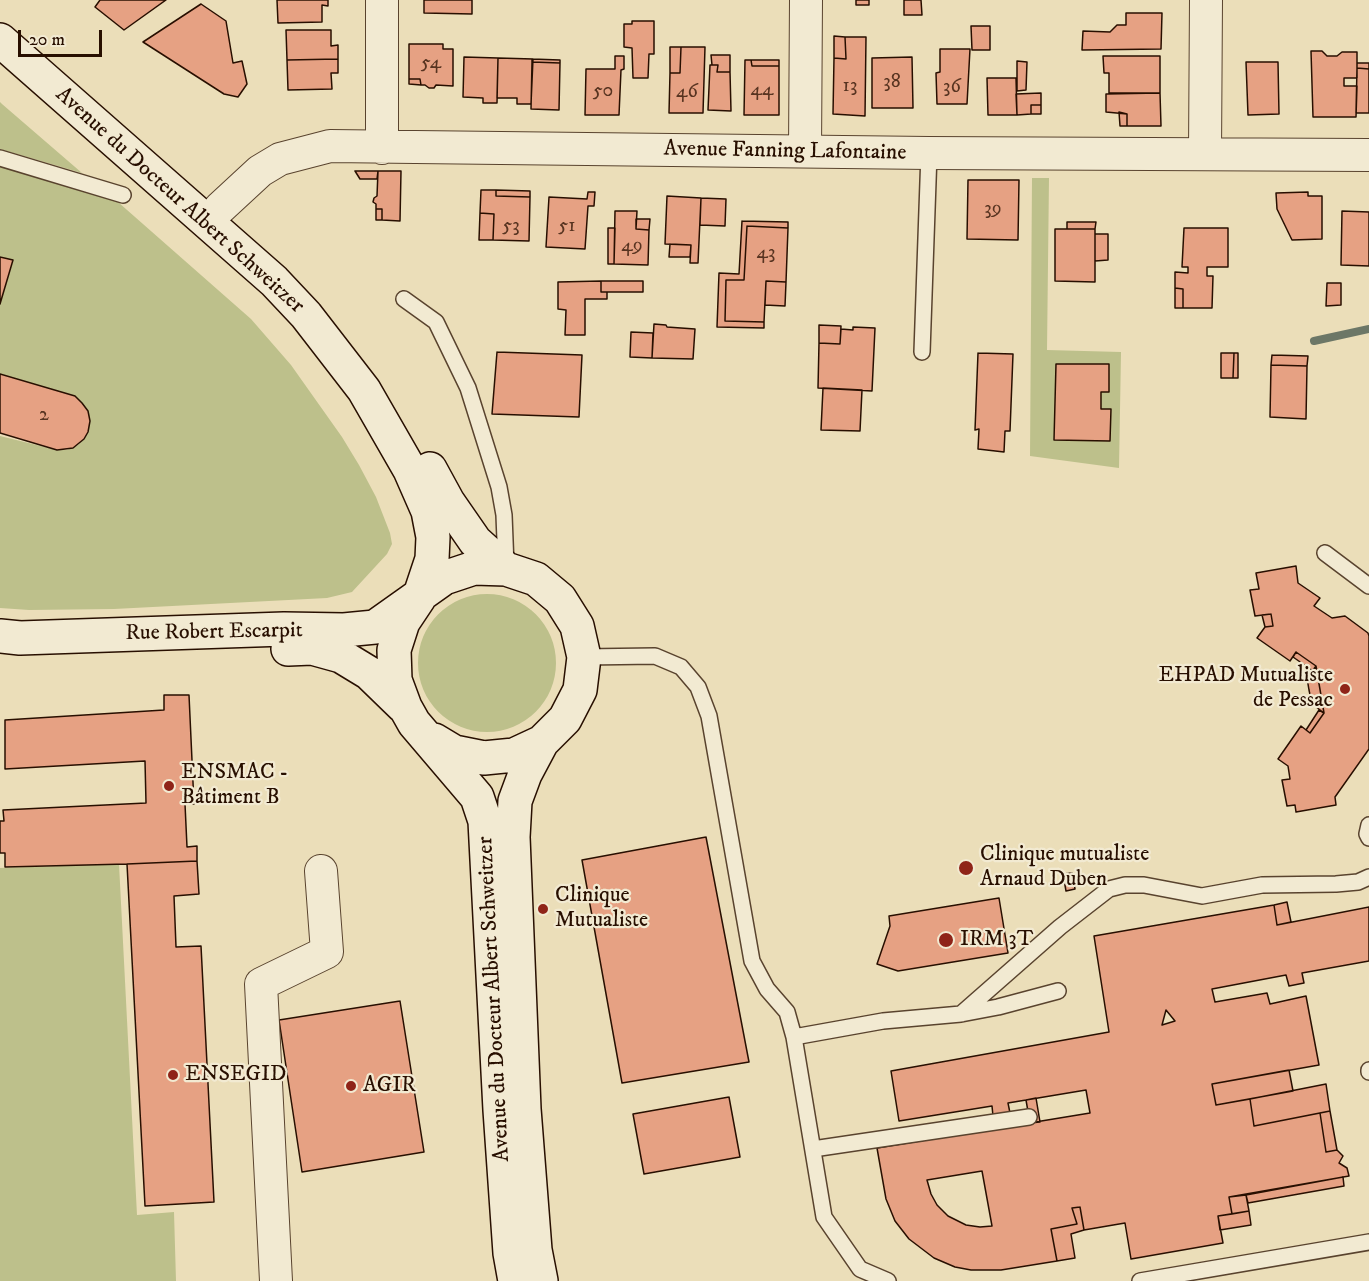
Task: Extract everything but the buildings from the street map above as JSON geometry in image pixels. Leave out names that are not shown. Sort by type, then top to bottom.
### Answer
[{"type":"main road","name":"Avenue du Docteur Albert Schweitzer","points":[[0,16],[39,54],[220,207],[285,268],[362,357],[405,421],[453,510],[475,541],[506,569]]},
{"type":"main road","name":"Avenue du Docteur Albert Schweitzer","points":[[0,40],[274,281],[306,315],[364,390],[388,430],[428,511],[433,537],[432,559],[419,598],[403,622],[394,650],[395,680],[405,708],[414,723],[428,736],[477,797],[485,821],[500,1110],[510,1253],[515,1281]]},
{"type":"main road","name":"Avenue du Docteur Albert Schweitzer","points":[[419,598],[444,578],[474,568],[506,569],[536,579],[560,599],[577,626],[584,657],[580,690],[566,720],[542,742],[514,755],[484,758],[454,752],[428,736]]},
{"type":"main road","name":"Rue Robert Escarpit","points":[[0,636],[20,638],[344,630],[375,627],[419,598]]},
{"type":"main road","name":"Rue Robert Escarpit","points":[[0,657],[56,659],[312,648],[341,656],[369,673],[405,708]]},
{"type":"main road","name":"Avenue du Docteur Albert Schweitzer","points":[[541,1281],[535,1250],[524,1109],[513,837],[515,801],[525,774],[542,742]]},
{"type":"street","points":[[382,0],[382,147]]},
{"type":"street","points":[[805,151],[806,0]]},
{"type":"street","points":[[1205,153],[1206,0]]},
{"type":"street","name":"Avenue Fanning Lafontaine","points":[[220,207],[260,171],[279,159],[330,146],[929,153],[1369,155]]},
{"type":"street","points":[[276,1281],[261,984],[327,952],[321,870]]},
{"type":"lane","points":[[922,352],[929,153]]},
{"type":"lane","points":[[0,158],[123,195]]},
{"type":"lane","points":[[404,299],[436,322],[468,388],[498,487],[504,515],[506,569]]},
{"type":"lane","points":[[1324,553],[1369,586]]},
{"type":"lane","points":[[584,657],[655,656],[681,667],[698,687],[709,716],[752,961],[767,989],[787,1012],[794,1037],[824,1217],[860,1269],[888,1281]]},
{"type":"lane","points":[[1369,825],[1367,834],[1369,838]]},
{"type":"lane","points":[[961,1014],[1060,927],[1109,889],[1125,885],[1144,885],[1202,896],[1262,885],[1336,884],[1358,882],[1369,877]]},
{"type":"lane","points":[[794,1037],[883,1022],[961,1014],[1058,991]]},
{"type":"lane","points":[[813,1149],[1029,1118]]},
{"type":"lane","points":[[1140,1281],[1369,1242]]},
{"type":"green space","points":[[0,102],[2,104],[82,173],[0,149]]},
{"type":"green space","points":[[0,164],[110,195],[251,319],[291,365],[359,465],[376,497],[390,533],[392,544],[387,554],[352,592],[327,598],[114,609],[0,608],[0,436],[57,450],[67,450],[84,439],[90,421],[88,411],[75,396],[0,374],[0,304],[13,261],[0,256]]},
{"type":"green space","points":[[1032,178],[1049,178],[1047,350],[1121,352],[1119,468],[1030,456]]},
{"type":"green space","points":[[487,594],[513,599],[536,614],[551,637],[556,663],[551,689],[536,712],[513,727],[487,732],[461,727],[438,712],[423,689],[418,663],[423,637],[438,614],[461,599]]},
{"type":"green space","points":[[119,864],[137,1215],[174,1212],[176,1281],[0,1281],[0,868]]},
{"type":"waterway","points":[[1314,341],[1369,329]]},
{"type":"place","name":"EHPAD Mutualiste de Pessac","points":[[1345,689]]},
{"type":"place","name":"ENSMAC - Bâtiment B","points":[[169,786]]},
{"type":"place","name":"Clinique mutualiste Arnaud Duben","points":[[966,868]]},
{"type":"place","name":"Clinique Mutualiste","points":[[543,909]]},
{"type":"place","name":"IRM 3T","points":[[946,940]]},
{"type":"place","name":"ENSEGID","points":[[173,1075]]},
{"type":"place","name":"AGIR","points":[[351,1086]]}]
